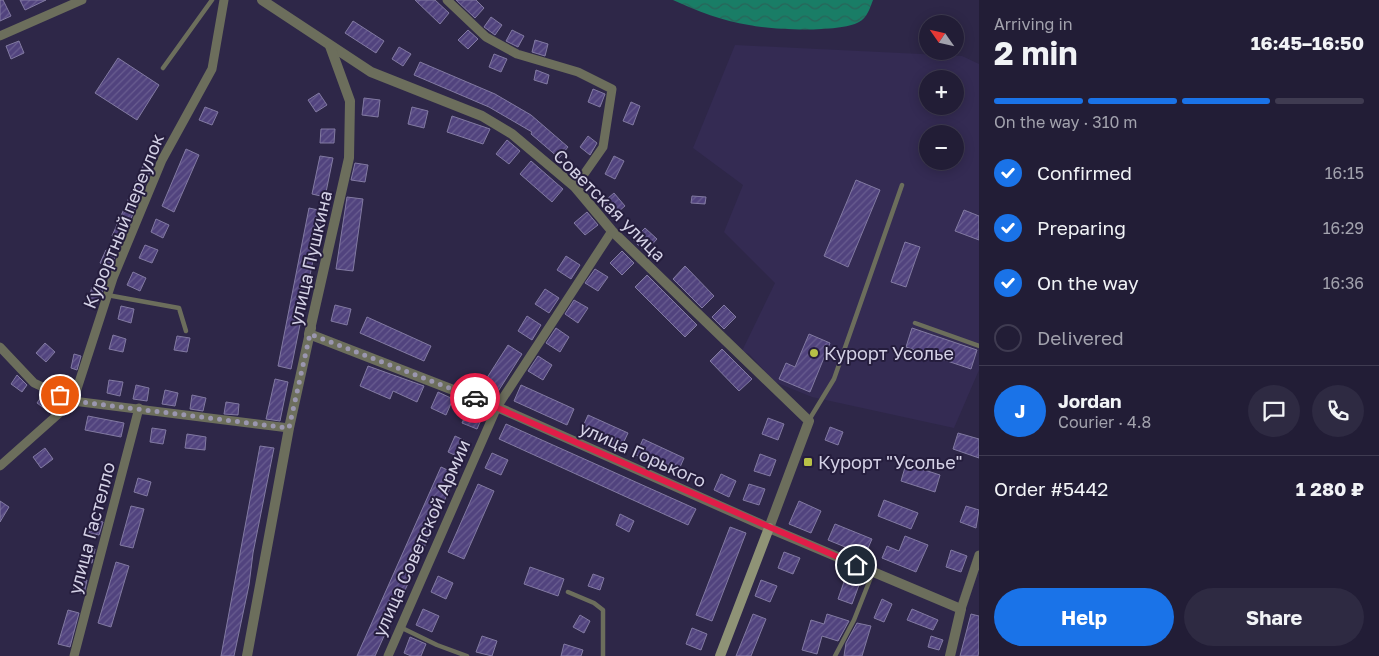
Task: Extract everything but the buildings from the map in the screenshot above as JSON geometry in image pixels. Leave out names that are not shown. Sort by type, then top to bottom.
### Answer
[{"type":"main road","points":[[720,656],[769,528]]},
{"type":"street","points":[[0,36],[82,0]]},
{"type":"street","name":"Курортный переулок","points":[[73,401],[108,295],[162,160],[212,69],[224,0]]},
{"type":"street","name":"Советская улица","points":[[262,0],[371,72],[482,116],[512,134],[575,187],[612,231],[809,421]]},
{"type":"street","points":[[447,0],[486,37],[517,54],[578,72],[612,88],[603,147],[575,187]]},
{"type":"street","name":"улица Пушкина","points":[[247,656],[289,428],[349,158],[350,101],[330,46]]},
{"type":"street","name":"улица Советской Армии","points":[[388,656],[497,407],[612,231]]},
{"type":"street","name":"улица Горького","points":[[310,334],[497,407],[769,528],[961,609]]},
{"type":"street","points":[[0,346],[34,383],[73,401],[289,428]]},
{"type":"street","points":[[0,466],[73,401]]},
{"type":"street","name":"улица Гастелло","points":[[74,656],[139,408]]},
{"type":"street","points":[[769,528],[809,421]]},
{"type":"street","points":[[950,656],[961,609],[979,555]]},
{"type":"lane","points":[[163,68],[212,0]]},
{"type":"lane","points":[[809,421],[834,379],[902,185]]},
{"type":"lane","points":[[108,295],[179,308],[186,331]]},
{"type":"lane","points":[[915,323],[979,346]]},
{"type":"lane","points":[[835,656],[854,620],[873,572]]},
{"type":"lane","points":[[568,592],[594,603],[603,610],[603,656]]},
{"type":"lane","points":[[400,627],[438,646],[468,656]]},
{"type":"shaded area","name":"Курорт Усолье","points":[[735,45],[919,54],[919,60],[964,60],[964,57],[979,64],[979,370],[954,428],[812,397],[775,382],[749,354],[742,351],[775,283],[724,232],[743,185],[693,148]]},
{"type":"water","points":[[673,0],[873,0],[866,15],[859,22],[837,28],[805,29],[760,27],[739,23],[710,15]]},
{"type":"way so far","points":[[60,395],[73,401],[289,428],[310,334],[475,398]]},
{"type":"place","name":"Курорт Усолье","points":[[814,353]]},
{"type":"place","name":"Курорт \"Усолье\"","points":[[808,462]]},
{"type":"route","points":[[475,398],[856,565]]}]
